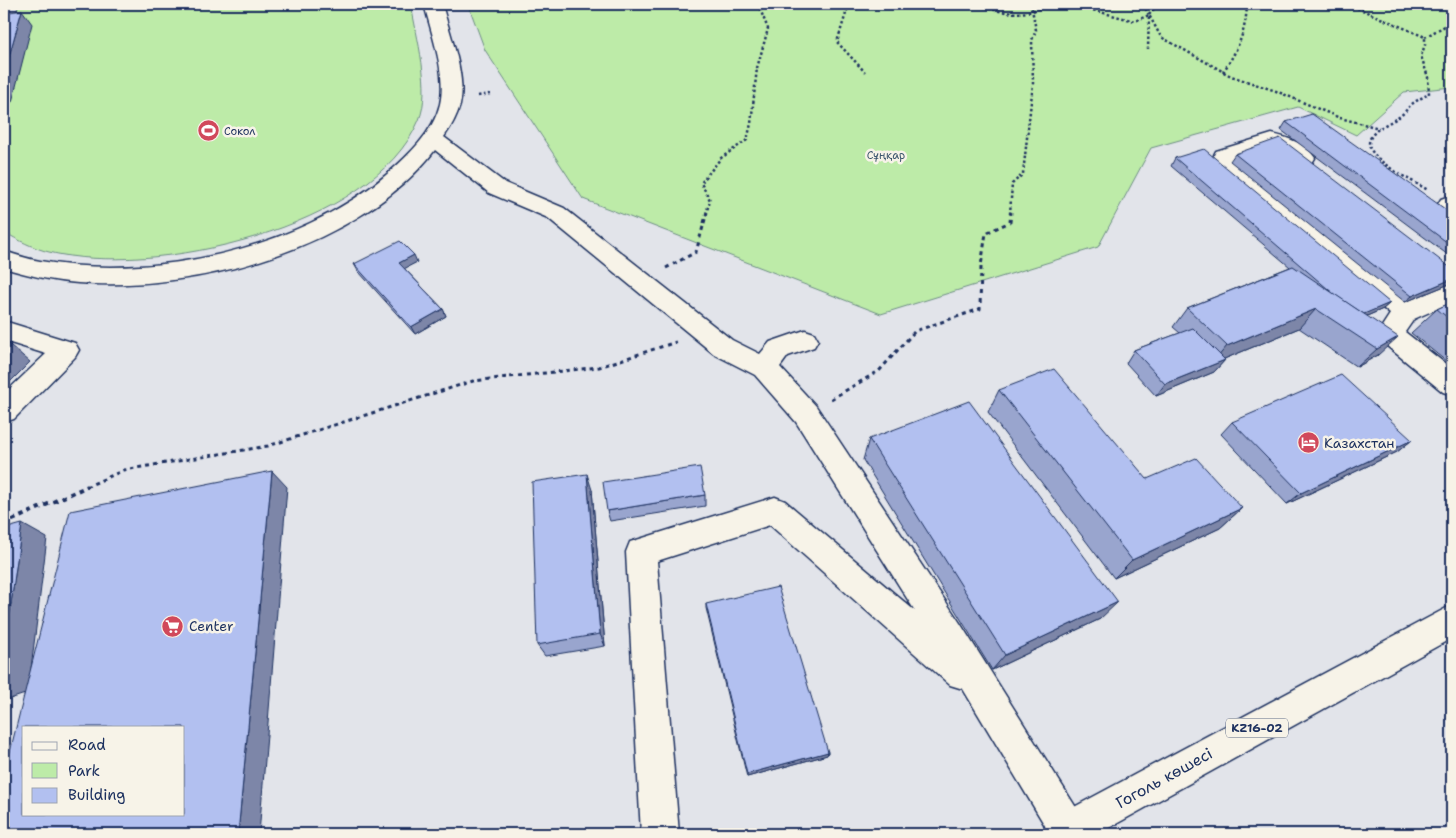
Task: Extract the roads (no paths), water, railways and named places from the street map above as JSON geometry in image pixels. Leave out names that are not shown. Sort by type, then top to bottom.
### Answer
[{"type":"main road","points":[[4,260],[23,267],[79,275],[133,274],[195,267],[262,251],[317,230],[367,202],[407,169],[434,139],[450,102],[450,72],[433,4]]},
{"type":"main road","points":[[434,139],[497,188],[556,214],[722,347],[764,368],[806,414],[983,691],[1065,832]]},
{"type":"main road","points":[[1318,168],[1286,144],[1272,141],[1224,156],[1224,164],[1405,312]]},
{"type":"main road","points":[[1452,292],[1405,312],[1390,334],[1452,384]]},
{"type":"main road","points":[[4,332],[66,350],[4,411]]},
{"type":"main road","points":[[764,368],[778,348],[805,340]]},
{"type":"main road","points":[[660,834],[641,552],[775,510],[983,691]]},
{"type":"main road","name":"Гоголь көшесі","points":[[1065,832],[1452,621]]},
{"type":"place","name":"Сокол","points":[[208,131]]},
{"type":"place","name":"Казахстан","points":[[1308,443]]},
{"type":"place","name":"Center","points":[[173,626]]},
{"type":"park label","name":"Сұңқар","points":[[886,155]]}]
